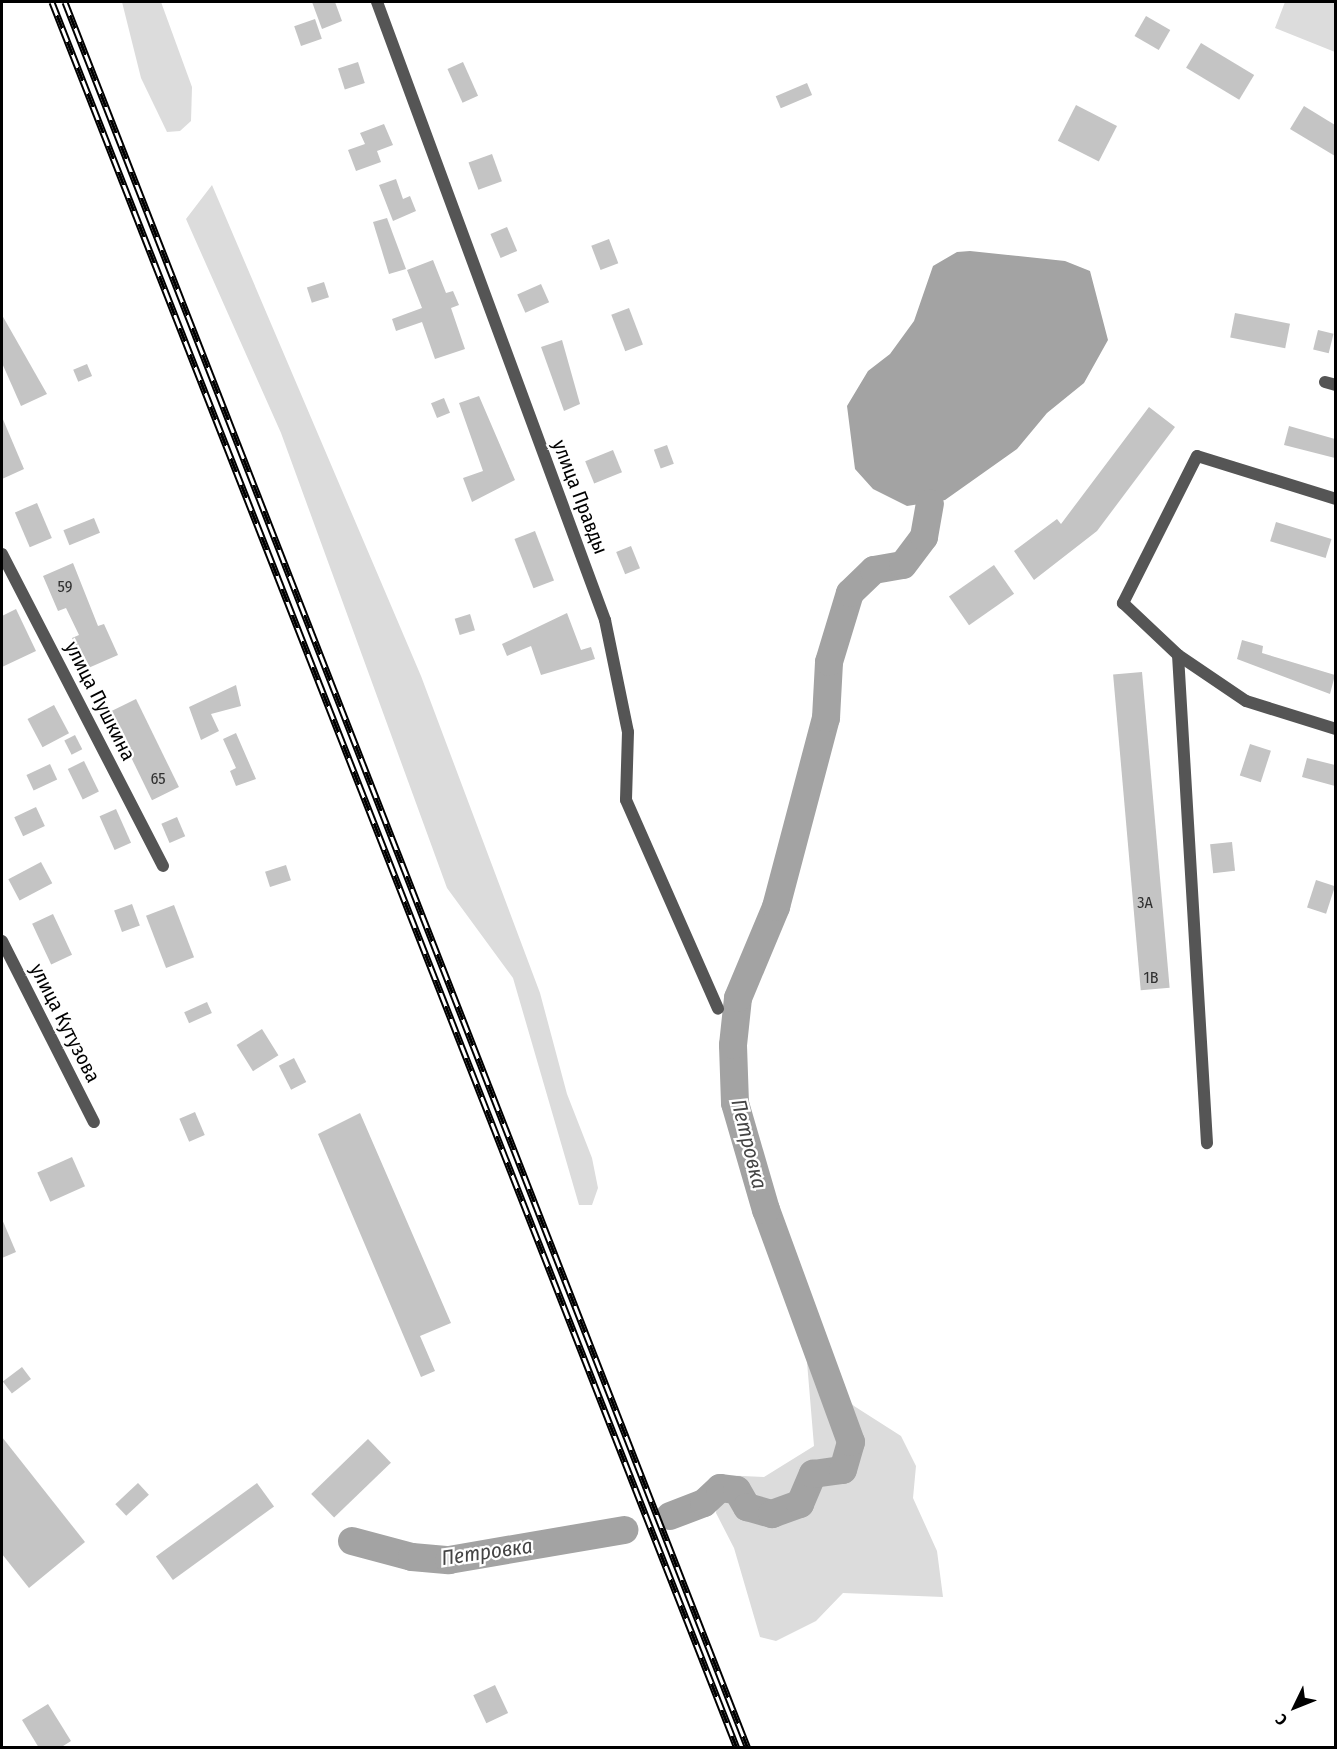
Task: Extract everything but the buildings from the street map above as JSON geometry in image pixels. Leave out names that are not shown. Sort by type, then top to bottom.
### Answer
[{"type":"street","name":"улица Правды","points":[[377,2],[605,620],[628,732],[626,800],[718,1009]]},
{"type":"street","points":[[1335,499],[1197,456],[1123,603],[1178,655],[1246,700],[1335,729]]},
{"type":"street","name":"улица Пушкина","points":[[2,554],[163,866]]},
{"type":"street","points":[[1178,655],[1207,1143]]},
{"type":"street","name":"улица Кутузова","points":[[2,941],[93,1122]]},
{"type":"shaded area","points":[[122,2],[161,2],[192,87],[191,121],[180,131],[167,132],[141,78]]},
{"type":"shaded area","points":[[1285,2],[1335,2],[1335,52],[1275,28]]},
{"type":"shaded area","points":[[212,185],[421,676],[540,993],[567,1094],[592,1158],[598,1188],[592,1205],[579,1205],[513,978],[447,888],[281,433],[186,219]]},
{"type":"shaded area","points":[[970,251],[1065,261],[1090,271],[1108,340],[1084,383],[1047,413],[1017,449],[945,500],[907,506],[873,489],[855,469],[847,406],[868,371],[890,354],[914,321],[933,266],[957,252]]},
{"type":"shaded area","points":[[807,1362],[854,1406],[901,1436],[916,1466],[913,1498],[937,1551],[943,1597],[843,1593],[816,1621],[776,1641],[760,1637],[734,1548],[716,1513],[721,1475],[764,1477],[814,1446]]},
{"type":"waterway","name":"Петровка","points":[[670,1516],[704,1503],[720,1488],[737,1490],[747,1507],[772,1514],[800,1504],[813,1474],[843,1470],[851,1442],[766,1210],[735,1103],[733,1045],[738,998],[776,907],[826,718],[829,662],[850,593],[874,570],[903,565],[924,537],[930,504]]},
{"type":"waterway","name":"Петровка","points":[[352,1541],[412,1557],[449,1560],[624,1530]]},
{"type":"railway","points":[[52,2],[737,1748]]},
{"type":"railway","points":[[65,2],[748,1748]]}]
